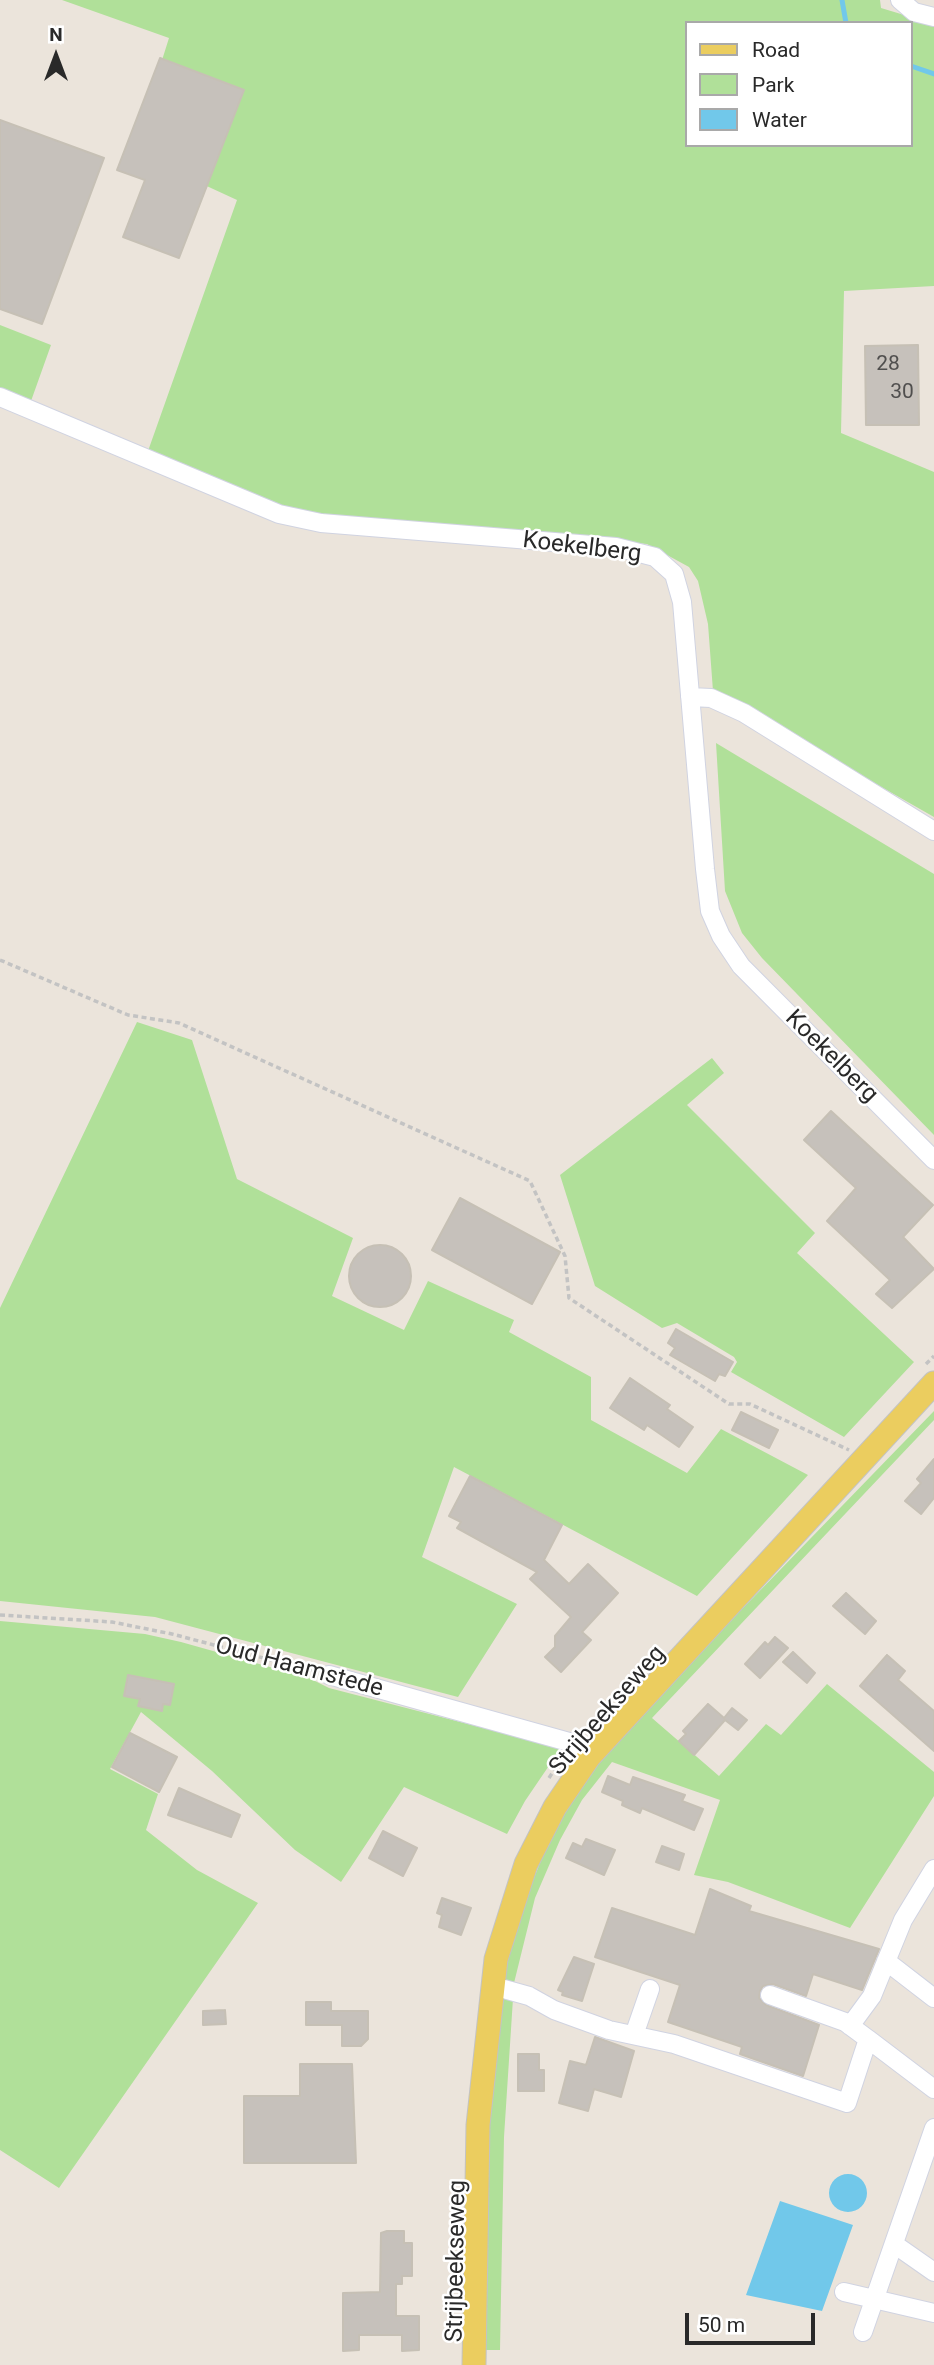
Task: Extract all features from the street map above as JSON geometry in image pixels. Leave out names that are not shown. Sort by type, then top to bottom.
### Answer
[{"type":"main road","name":"Strijbeekseweg","points":[[474,2365],[478,2125],[496,1959],[526,1864],[583,1750],[851,1451],[926,1378]]},
{"type":"street","points":[[900,0],[914,12],[934,17]]},
{"type":"street","name":"Koekelberg","points":[[0,397],[279,514],[321,523],[616,547],[655,557],[674,575],[682,602],[708,897],[710,911],[721,936],[741,967],[934,1160]]},
{"type":"street","points":[[690,696],[711,698],[744,713],[934,831]]},
{"type":"street","name":"Oud Haamstede","points":[[329,1675],[583,1750]]},
{"type":"street","points":[[850,2026],[872,1996],[903,1920],[934,1869]]},
{"type":"street","points":[[919,1894],[934,1905]]},
{"type":"street","points":[[886,1961],[934,1998]]},
{"type":"street","points":[[494,1986],[529,1996],[554,2010],[598,2026],[674,2044],[847,2103],[868,2039]]},
{"type":"street","points":[[634,2035],[650,1989]]},
{"type":"street","points":[[769,1995],[850,2026],[934,2089]]},
{"type":"street","points":[[863,2332],[894,2244],[926,2176],[934,2128]]},
{"type":"street","points":[[894,2244],[934,2272]]},
{"type":"street","points":[[844,2292],[934,2313]]},
{"type":"path","points":[[0,960],[128,1015],[179,1023],[530,1181],[565,1256],[569,1298],[729,1404],[750,1404],[851,1451]]},
{"type":"path","points":[[926,1378],[934,1356]]},
{"type":"path","name":"Oud Haamstede","points":[[0,1615],[112,1622],[172,1634],[329,1675]]},
{"type":"path","name":"Strijbeekseweg","points":[[544,1786],[555,1766],[583,1750]]},
{"type":"green space","points":[[62,0],[880,0],[881,8],[934,24],[934,286],[844,291],[841,433],[934,472],[934,817],[713,691],[708,624],[698,581],[689,567],[647,544],[299,514],[148,451],[237,200],[133,152],[169,38]]},
{"type":"green space","points":[[0,325],[51,345],[31,401],[0,388]]},
{"type":"green space","points":[[716,743],[934,874],[934,1135],[762,958],[742,933],[725,891]]},
{"type":"green space","points":[[137,1022],[192,1040],[237,1179],[353,1238],[332,1296],[404,1330],[428,1281],[514,1320],[509,1332],[591,1377],[591,1420],[687,1473],[721,1429],[808,1475],[697,1596],[454,1467],[422,1557],[517,1604],[458,1697],[155,1617],[0,1601],[0,1308]]},
{"type":"green space","points":[[712,1058],[724,1073],[687,1105],[815,1233],[797,1253],[914,1362],[844,1437],[731,1372],[737,1362],[734,1357],[677,1323],[662,1328],[595,1286],[560,1175]]},
{"type":"green space","points":[[934,1411],[934,1420],[652,1718],[719,1776],[766,1724],[781,1735],[827,1684],[934,1772],[934,1796],[850,1928],[728,1882],[694,1875],[720,1800],[612,1762],[582,1800],[560,1840],[535,1898],[514,1983],[504,2137],[500,2350],[485,2350],[490,2111],[507,1958],[523,1905],[551,1836],[571,1796],[622,1733]]},
{"type":"green space","points":[[0,1621],[145,1634],[181,1642],[309,1678],[329,1688],[561,1748],[525,1801],[507,1834],[404,1787],[341,1882],[295,1850],[212,1771],[141,1712],[110,1769],[158,1794],[146,1830],[197,1870],[258,1903],[59,2188],[0,2150]]},
{"type":"water","points":[[848,2174],[861,2180],[867,2193],[861,2206],[848,2212],[835,2206],[829,2193],[835,2180]]},
{"type":"water","points":[[780,2201],[853,2225],[822,2311],[746,2295]]},
{"type":"building","points":[[160,58],[244,90],[179,258],[123,237],[145,180],[117,170]]},
{"type":"building","points":[[0,120],[104,158],[42,324],[0,309]]},
{"type":"building","points":[[918,345],[919,425],[866,425],[865,346]]},
{"type":"building","points":[[831,1111],[933,1205],[903,1237],[934,1269],[892,1308],[876,1294],[890,1280],[827,1221],[856,1188],[804,1140]]},
{"type":"building","points":[[460,1198],[560,1252],[532,1304],[432,1250]]},
{"type":"building","points":[[380,1245],[392,1247],[402,1254],[409,1264],[409,1288],[402,1298],[392,1305],[380,1307],[368,1305],[358,1298],[351,1288],[349,1276],[351,1264],[358,1254],[368,1247]]},
{"type":"building","points":[[676,1329],[733,1362],[725,1376],[719,1374],[715,1381],[670,1355],[675,1348],[668,1343]]},
{"type":"building","points":[[630,1378],[670,1405],[667,1409],[693,1427],[679,1447],[647,1425],[644,1430],[610,1408]]},
{"type":"building","points":[[741,1412],[778,1430],[769,1448],[732,1430]]},
{"type":"building","points":[[934,1459],[934,1498],[921,1514],[905,1501],[921,1483],[917,1479]]},
{"type":"building","points":[[470,1476],[562,1525],[544,1560],[569,1584],[588,1564],[618,1593],[582,1632],[591,1640],[561,1672],[545,1657],[555,1647],[555,1636],[571,1617],[530,1579],[537,1572],[457,1528],[461,1522],[449,1516]]},
{"type":"building","points":[[846,1593],[876,1621],[865,1634],[833,1606]]},
{"type":"building","points":[[775,1637],[788,1648],[760,1678],[745,1664],[765,1642],[768,1645]]},
{"type":"building","points":[[793,1652],[815,1673],[807,1683],[783,1662]]},
{"type":"building","points":[[887,1655],[905,1671],[898,1680],[934,1711],[934,1751],[860,1686]]},
{"type":"building","points":[[128,1675],[174,1684],[170,1705],[163,1704],[162,1711],[138,1706],[140,1699],[124,1696]]},
{"type":"building","points":[[708,1704],[724,1718],[732,1708],[747,1720],[738,1730],[725,1720],[694,1755],[679,1741],[686,1734],[683,1731]]},
{"type":"building","points":[[130,1733],[177,1757],[159,1792],[112,1767]]},
{"type":"building","points":[[608,1776],[630,1785],[633,1777],[685,1795],[682,1801],[703,1809],[694,1830],[642,1808],[640,1813],[622,1805],[623,1801],[602,1792]]},
{"type":"building","points":[[179,1788],[240,1815],[231,1837],[168,1815]]},
{"type":"building","points":[[383,1831],[417,1848],[403,1876],[369,1858]]},
{"type":"building","points":[[586,1839],[615,1850],[604,1875],[566,1858],[573,1843],[582,1847]]},
{"type":"building","points":[[662,1846],[684,1854],[679,1870],[656,1862]]},
{"type":"building","points":[[710,1889],[751,1906],[749,1911],[879,1949],[862,1990],[813,1974],[806,1996],[773,1984],[763,1986],[760,1991],[759,1998],[766,2005],[819,2025],[803,2076],[740,2054],[742,2047],[668,2022],[680,1985],[595,1957],[612,1908],[695,1935]]},
{"type":"building","points":[[442,1898],[471,1908],[461,1935],[439,1927],[442,1915],[437,1913]]},
{"type":"building","points":[[574,1957],[594,1964],[582,2001],[562,1995],[563,1992],[558,1990]]},
{"type":"building","points":[[306,2002],[331,2002],[331,2011],[368,2011],[368,2039],[361,2046],[342,2046],[342,2025],[306,2025]]},
{"type":"building","points":[[225,2010],[226,2024],[203,2025],[203,2011]]},
{"type":"building","points":[[595,2037],[634,2051],[621,2097],[594,2089],[588,2111],[559,2103],[570,2061],[586,2065]]},
{"type":"building","points":[[518,2054],[539,2054],[539,2070],[544,2070],[544,2091],[518,2091]]},
{"type":"building","points":[[300,2064],[352,2064],[356,2163],[244,2163],[244,2096],[300,2096]]},
{"type":"building","points":[[404,2231],[404,2243],[412,2243],[412,2276],[402,2276],[402,2284],[396,2284],[396,2316],[419,2316],[419,2350],[402,2351],[402,2335],[359,2335],[359,2350],[343,2351],[343,2293],[380,2292],[381,2233]]},
{"type":"waterway","points":[[842,0],[846,21]]},
{"type":"waterway","points":[[913,67],[934,74]]}]
